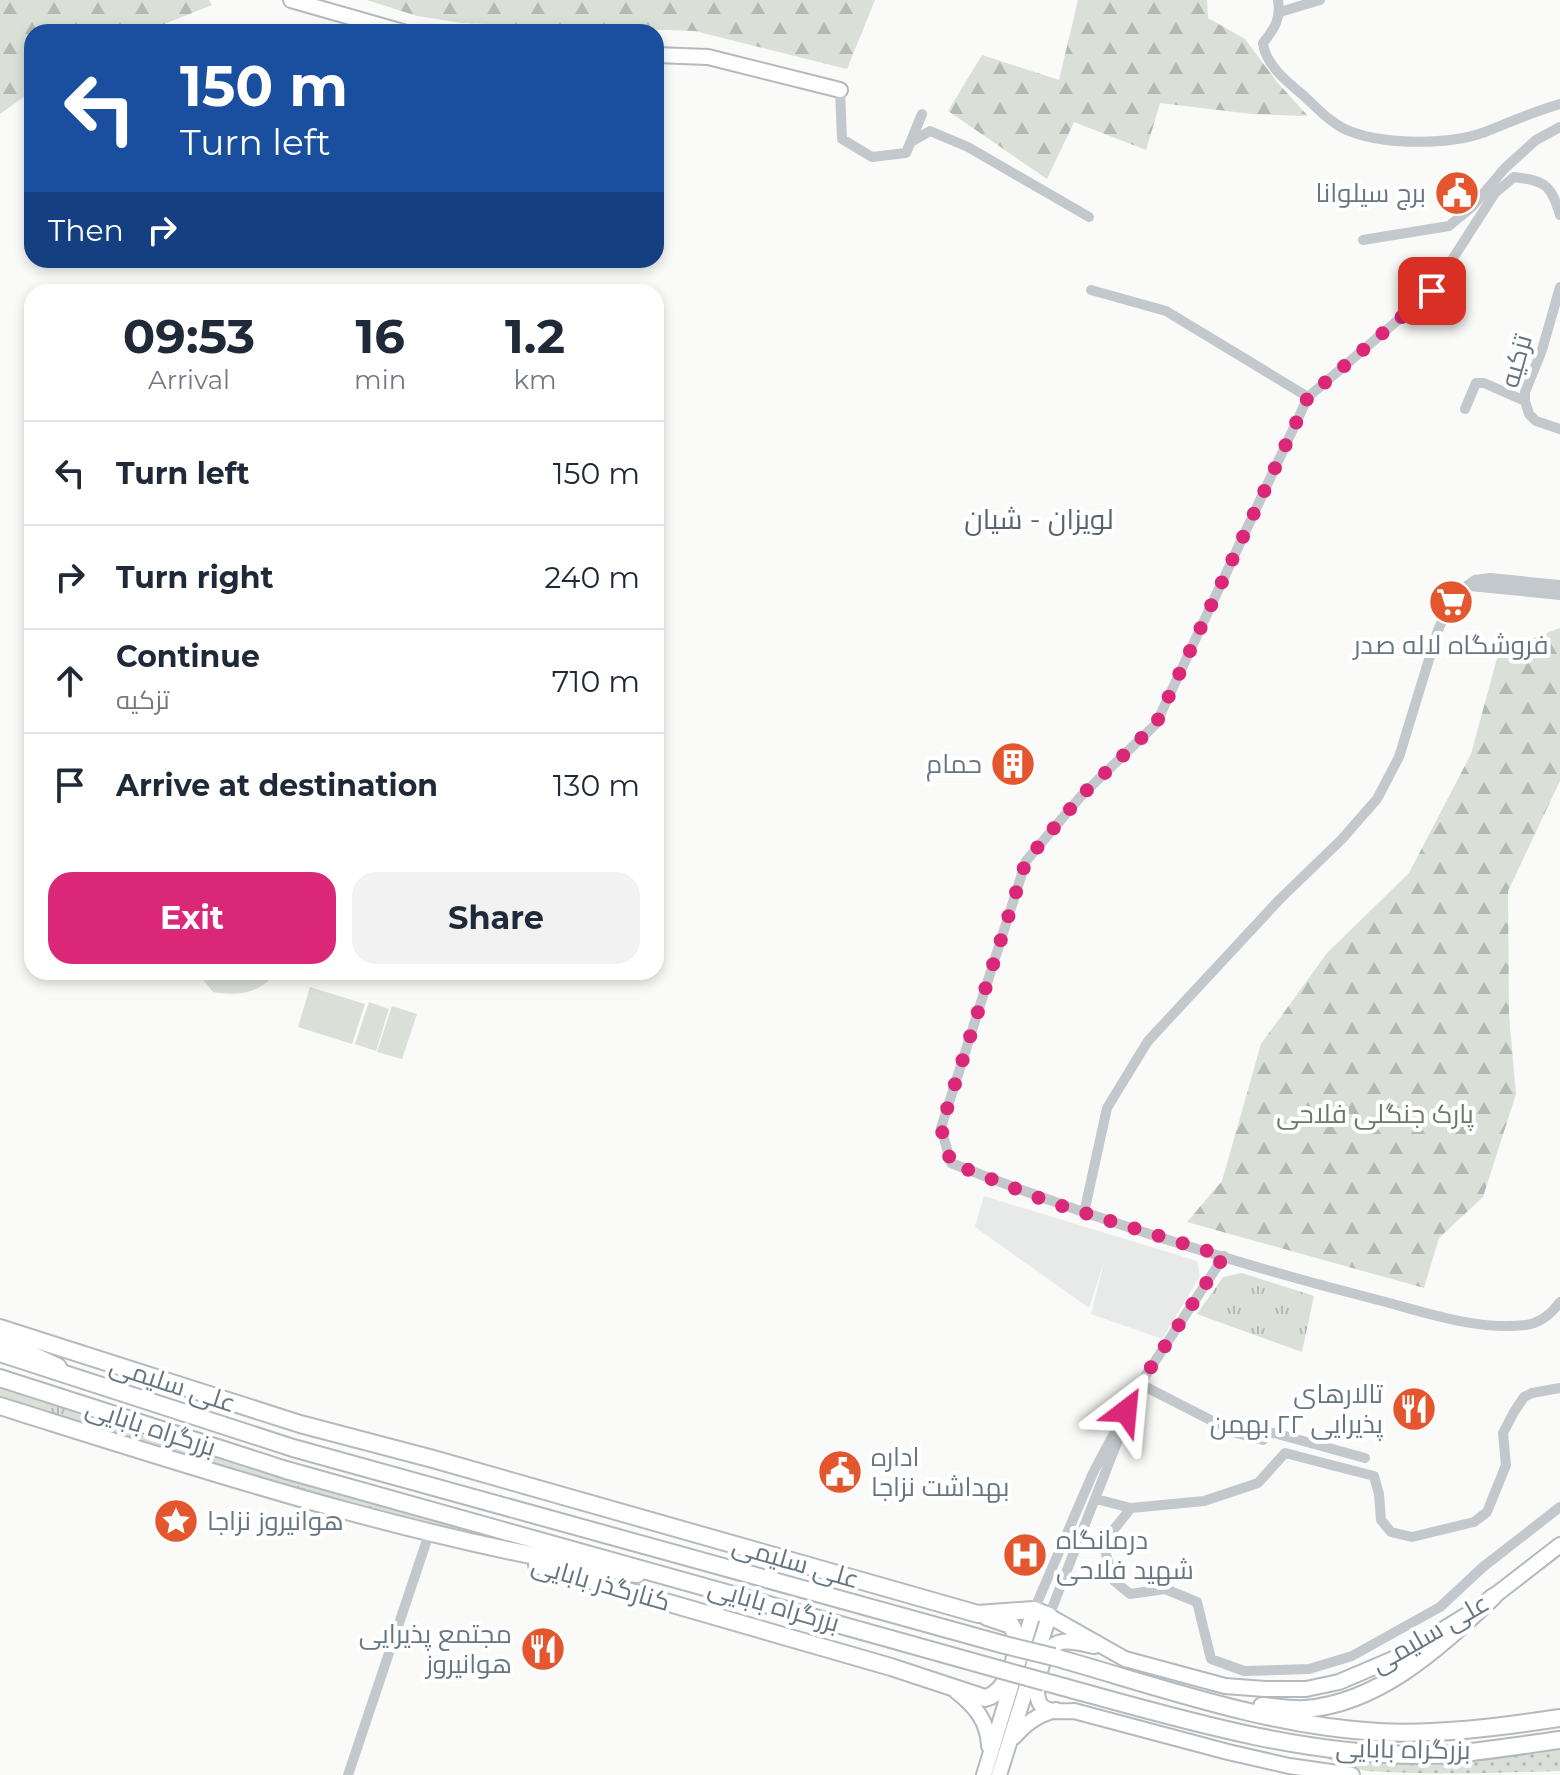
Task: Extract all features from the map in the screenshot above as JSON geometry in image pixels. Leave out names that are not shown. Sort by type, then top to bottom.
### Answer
[{"type":"main road","points":[[291,0],[375,24]]},
{"type":"main road","points":[[664,55],[708,57],[840,90]]},
{"type":"main road","name":"علی سلیمی","points":[[0,1328],[300,1424],[446,1462],[978,1614],[1042,1613],[1125,1659],[1225,1686],[1306,1689],[1339,1682],[1400,1656],[1493,1597],[1560,1545]]},
{"type":"main road","points":[[0,1340],[81,1379]]},
{"type":"main road","name":"بزرگراه بابایی","points":[[0,1353],[293,1448],[1271,1717],[1323,1727],[1378,1732],[1462,1729],[1559,1711]]},
{"type":"main road","name":"بزرگراه بابایی","points":[[0,1378],[286,1470],[1202,1724],[1321,1748],[1421,1755],[1560,1740]]},
{"type":"main road","points":[[0,1406],[278,1493],[429,1534],[603,1569],[694,1582]]},
{"type":"main road","name":"کنارگذر بابایی","points":[[429,1534],[876,1663],[985,1698],[993,1696],[1004,1685],[1013,1662],[1017,1638],[1015,1631],[1005,1621],[978,1614]]},
{"type":"main road","points":[[1208,1701],[1304,1709],[1338,1703],[1369,1692],[1395,1678],[1493,1597]]},
{"type":"main road","points":[[999,1775],[1042,1613]]},
{"type":"main road","points":[[984,1775],[1042,1613]]},
{"type":"main road","points":[[1102,1647],[1063,1641],[1050,1648],[1035,1693],[1042,1706],[1074,1711],[1289,1766],[1352,1775]]},
{"type":"main road","points":[[956,1690],[974,1705],[984,1721],[989,1735],[990,1756]]},
{"type":"main road","points":[[1009,1743],[1025,1725],[1041,1714],[1056,1710]]},
{"type":"street","points":[[1320,0],[1279,6],[1277,27],[1263,43],[1264,51],[1283,79],[1334,122],[1351,132],[1405,141],[1454,141],[1560,104]]},
{"type":"street","points":[[840,90],[842,139],[872,157],[906,153],[922,114]]},
{"type":"street","points":[[1363,240],[1449,226],[1472,207],[1505,168],[1536,140],[1560,127]]},
{"type":"street","points":[[911,142],[930,131],[968,147],[1089,217]]},
{"type":"street","points":[[1560,215],[1553,192],[1537,180],[1514,177],[1495,193],[1432,291],[1308,397],[1156,724],[1082,795],[1026,861],[941,1128],[951,1163],[1049,1202],[1279,1275],[1471,1323],[1528,1325],[1550,1315],[1560,1302]]},
{"type":"street","name":"تزکیه","points":[[1560,287],[1542,350],[1525,392],[1529,414],[1536,421],[1560,429]]},
{"type":"street","points":[[1091,290],[1166,311],[1308,397]]},
{"type":"street","points":[[1465,409],[1476,383],[1484,383],[1525,401]]},
{"type":"street","points":[[1084,1213],[1107,1108],[1148,1041],[1377,799],[1399,757],[1438,630],[1454,595],[1475,580],[1490,578],[1560,585]]},
{"type":"street","points":[[1470,586],[1560,595]]},
{"type":"street","points":[[1042,1613],[1093,1473],[1140,1384],[1224,1256]]},
{"type":"street","points":[[1140,1384],[1236,1433],[1263,1440],[1267,1434],[1274,1433],[1365,1458]]},
{"type":"street","points":[[1042,1613],[1096,1499],[1140,1384]]},
{"type":"street","points":[[1096,1499],[1131,1508],[1204,1501],[1258,1483],[1285,1453],[1374,1476],[1381,1520],[1391,1532],[1412,1537],[1438,1533],[1474,1522],[1487,1512],[1506,1465],[1503,1433],[1514,1412],[1524,1397],[1560,1388]]},
{"type":"street","points":[[1131,1508],[1103,1543],[1113,1580],[1130,1594],[1165,1589],[1197,1602],[1211,1659],[1244,1671],[1309,1669],[1352,1656],[1440,1607],[1483,1567],[1560,1507]]},
{"type":"street","points":[[348,1775],[429,1534]]},
{"type":"shaded area","points":[[984,1196],[1197,1261],[1200,1276],[1162,1339],[1091,1314],[1105,1259],[1089,1308],[975,1227]]},
{"type":"green space","points":[[0,0],[209,0],[212,5],[164,24],[24,24],[24,97],[0,114]]},
{"type":"green space","points":[[367,0],[875,0],[847,69],[695,31],[664,30],[664,24],[491,24],[417,16]]},
{"type":"green space","points":[[1078,0],[1207,0],[1208,18],[1245,39],[1277,82],[1308,116],[1252,114],[1160,103],[1146,150],[1074,122],[1047,179],[948,111],[982,55],[1059,80]]},
{"type":"green space","name":"پارک جنگلی فلاحی","points":[[1560,628],[1560,781],[1508,891],[1509,1015],[1516,1094],[1483,1197],[1439,1238],[1424,1288],[1187,1222],[1222,1181],[1261,1044],[1327,953],[1409,873],[1471,754],[1499,651]]},
{"type":"green space","points":[[203,980],[269,980],[248,992],[213,992]]},
{"type":"green space","points":[[310,987],[365,1004],[352,1044],[298,1027]]},
{"type":"green space","points":[[369,1002],[389,1009],[376,1051],[355,1044]]},
{"type":"green space","points":[[392,1006],[417,1014],[402,1059],[377,1052]]},
{"type":"green space","points":[[1242,1273],[1314,1296],[1302,1352],[1197,1314],[1223,1277]]},
{"type":"green space","points":[[0,1386],[230,1459],[590,1563],[399,1522],[0,1399]]},
{"type":"green space","points":[[1560,1748],[1560,1771],[1367,1771],[1325,1758],[1443,1762]]},
{"type":"place","name":"برج سیلوانا","points":[[1457,193]]},
{"type":"place","name":"فروشگاه لاله صدر","points":[[1451,602]]},
{"type":"place","name":"حمام","points":[[1013,764]]},
{"type":"place","name":"تالارهای پذیرایی ۲۲ بهمن","points":[[1414,1409]]},
{"type":"place","name":"اداره بهداشت نزاجا","points":[[840,1472]]},
{"type":"place","name":"هوانیروز نزاجا","points":[[176,1521]]},
{"type":"place","name":"درمانگاه شهید فلاحی","points":[[1025,1555]]},
{"type":"place","name":"مجتمع پذیرایی هوانیروز","points":[[543,1649]]},
{"type":"district","name":"لویزان - شیان","points":[[1039,519]]},
{"type":"route","points":[[1126,1411],[1140,1384],[1224,1256],[1049,1202],[951,1163],[941,1128],[1026,861],[1082,795],[1156,724],[1308,397],[1432,291]]}]
